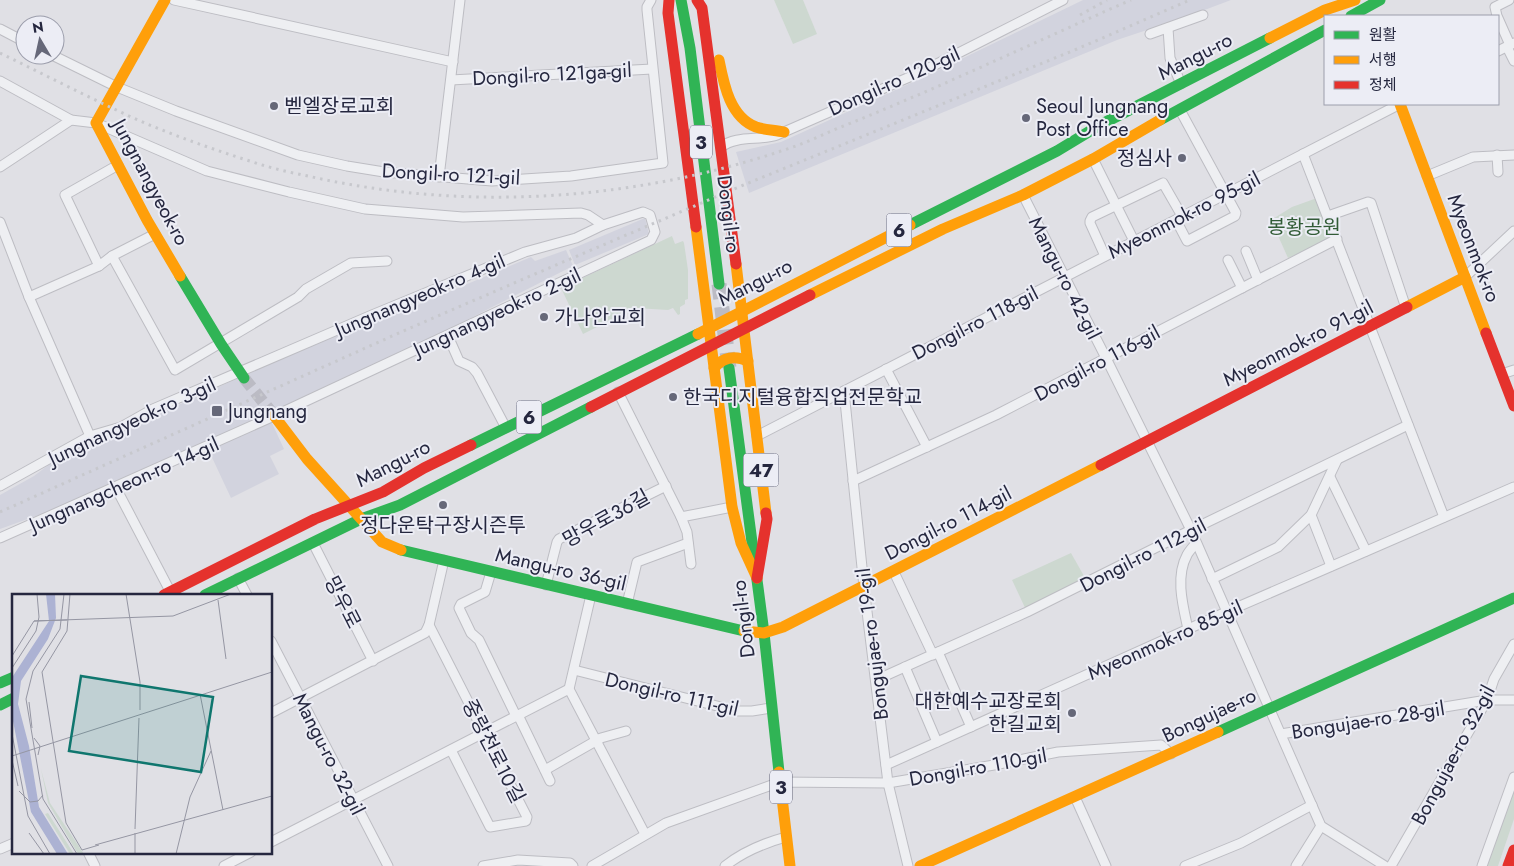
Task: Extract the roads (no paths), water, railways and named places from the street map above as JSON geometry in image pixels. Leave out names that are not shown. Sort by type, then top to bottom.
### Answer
[{"type":"main road","name":"Jungnangyeok-ro","points":[[165,0],[96,123],[155,234],[221,344],[242,375]]},
{"type":"main road","points":[[669,0],[668,12],[707,328],[732,507],[740,543],[757,578]]},
{"type":"main road","name":"Dongil-ro","points":[[681,0],[690,48],[719,284]]},
{"type":"main road","name":"Mangu-ro","points":[[167,593],[315,519],[383,492],[424,468],[707,328],[1057,151],[1100,125],[1325,10],[1355,0]]},
{"type":"main road","points":[[1363,9],[1380,0]]},
{"type":"main road","points":[[699,4],[713,28],[722,76],[731,101],[739,115],[752,126],[784,132]]},
{"type":"main road","points":[[699,4],[721,147],[742,310]]},
{"type":"main road","name":"Mangu-ro","points":[[207,594],[361,519],[392,509],[744,328],[943,229],[1023,195],[1093,159],[1324,31]]},
{"type":"main road","name":"Myeonmok-ro","points":[[1400,105],[1514,406]]},
{"type":"main road","name":"Myeonmok-ro 91-gil","points":[[1148,441],[1465,277]]},
{"type":"main road","points":[[703,285],[708,292],[719,294],[732,290],[736,286],[737,279]]},
{"type":"main road","name":"47","points":[[742,310],[767,519],[757,578]]},
{"type":"main road","points":[[714,370],[716,365],[726,359],[738,357],[748,361]]},
{"type":"main road","name":"Dongil-ro","points":[[729,368],[764,633],[790,866]]},
{"type":"main road","points":[[273,415],[307,459],[361,519]]},
{"type":"main road","name":"Dongil-ro 114-gil","points":[[764,633],[783,627],[894,572],[1148,441]]},
{"type":"main road","name":"Mangu-ro 36-gil","points":[[361,519],[382,542],[396,549],[737,630],[764,633]]},
{"type":"main road","name":"Bongujae-ro","points":[[920,866],[1172,754],[1269,708],[1514,598]]},
{"type":"main road","points":[[0,705],[12,699]]},
{"type":"main road","points":[[1508,866],[1514,850]]},
{"type":"street","points":[[174,0],[453,62]]},
{"type":"street","points":[[439,177],[460,0]]},
{"type":"street","name":"Dongil-ro 121-gil","points":[[65,62],[117,88],[298,155],[384,172],[439,177],[492,181],[571,176],[663,163],[647,10],[651,0]]},
{"type":"street","name":"Dongil-ro 120-gil","points":[[721,147],[730,142],[769,137],[784,132],[921,72],[1046,4],[1063,0]]},
{"type":"street","points":[[1497,15],[1495,7],[1510,0]]},
{"type":"street","points":[[1150,34],[1203,15]]},
{"type":"street","points":[[1499,21],[1510,45],[1514,61]]},
{"type":"street","points":[[1168,28],[1170,58],[1181,84]]},
{"type":"street","points":[[0,29],[15,37]]},
{"type":"street","name":"Dongil-ro 121ga-gil","points":[[452,80],[652,69]]},
{"type":"street","points":[[0,81],[71,120],[96,123],[207,171],[289,192],[364,209],[463,217],[581,213],[588,214],[603,225]]},
{"type":"street","name":"Myeonmok-ro 95-gil","points":[[1064,277],[1398,105]]},
{"type":"street","points":[[1105,256],[1090,221],[1092,217],[1163,183],[1187,241],[1235,216],[1236,212],[1180,110]]},
{"type":"street","points":[[0,167],[71,120]]},
{"type":"street","points":[[1303,154],[1444,517]]},
{"type":"street","points":[[1497,155],[1498,172]]},
{"type":"street","points":[[1427,176],[1473,157],[1514,155]]},
{"type":"street","points":[[1093,159],[1134,241]]},
{"type":"street","points":[[99,266],[65,195],[118,165]]},
{"type":"street","name":"Mangu-ro 42-gil","points":[[1023,195],[1191,530],[1321,826]]},
{"type":"street","points":[[1328,216],[1371,202],[1406,308]]},
{"type":"street","name":"Jungnangyeok-ro 2-gil","points":[[273,415],[448,336],[651,240],[655,232],[650,215],[643,212],[603,225]]},
{"type":"street","points":[[0,222],[29,297],[90,436]]},
{"type":"street","name":"Jungnangyeok-ro 4-gil","points":[[242,375],[372,314],[499,262],[526,252],[576,238],[603,225]]},
{"type":"street","points":[[1465,277],[1514,231]]},
{"type":"street","points":[[29,297],[99,266],[112,256],[155,234]]},
{"type":"street","name":"Dongil-ro 116-gil","points":[[853,481],[996,415],[1337,239]]},
{"type":"street","points":[[1246,250],[1258,280]]},
{"type":"street","points":[[112,256],[175,370],[221,344],[298,297],[306,289],[351,263],[387,261]]},
{"type":"street","points":[[1228,260],[1242,288]]},
{"type":"street","name":"Dongil-ro 118-gil","points":[[757,436],[1064,277]]},
{"type":"street","points":[[448,336],[459,361],[472,367],[477,372],[506,428]]},
{"type":"street","points":[[886,369],[926,447]]},
{"type":"street","points":[[1502,374],[1514,370]]},
{"type":"street","name":"Jungnangyeok-ro 3-gil","points":[[0,486],[90,436],[121,427],[153,409],[242,375]]},
{"type":"street","name":"Bongujae-ro 19-gil","points":[[844,391],[864,587],[888,783],[908,866]]},
{"type":"street","points":[[618,392],[682,517],[686,530],[690,564]]},
{"type":"street","name":"Jungnangcheon-ro 14-gil","points":[[0,538],[116,488],[273,415]]},
{"type":"street","name":"Dongil-ro 112-gil","points":[[876,680],[1088,583],[1191,530],[1408,425]]},
{"type":"street","points":[[1212,579],[1278,547],[1311,515],[1337,460]]},
{"type":"street","points":[[1330,477],[1366,551]]},
{"type":"street","name":"망우로36길","points":[[546,585],[559,539],[666,486]]},
{"type":"street","name":"Myeonmok-ro 85-gil","points":[[886,765],[1226,612],[1514,487]]},
{"type":"street","name":"Mangu-ro","points":[[116,488],[167,593]]},
{"type":"street","points":[[682,517],[732,507]]},
{"type":"street","points":[[1311,515],[1331,566]]},
{"type":"street","name":"망우로","points":[[313,543],[373,661]]},
{"type":"street","points":[[627,604],[637,562],[688,543]]},
{"type":"street","points":[[1188,629],[1180,574],[1187,556],[1196,543]]},
{"type":"street","points":[[272,712],[423,634],[429,625],[444,560]]},
{"type":"street","points":[[491,572],[485,592],[461,604],[459,608],[471,633],[479,640],[550,781]]},
{"type":"street","points":[[894,572],[936,653],[971,727]]},
{"type":"street","points":[[238,578],[246,594]]},
{"type":"street","points":[[590,595],[569,689],[645,834]]},
{"type":"street","name":"중랑천로10길","points":[[429,625],[527,817],[526,821],[490,827],[451,750]]},
{"type":"street","name":"Mangu-ro 32-gil","points":[[272,643],[388,866]]},
{"type":"street","name":"Bongujae-ro 32-gil","points":[[1391,866],[1486,700],[1494,679],[1514,644]]},
{"type":"street","points":[[904,667],[938,742]]},
{"type":"street","name":"Dongil-ro 111-gil","points":[[574,670],[737,712],[772,708]]},
{"type":"street","points":[[272,842],[569,689]]},
{"type":"street","name":"Bongujae-ro 28-gil","points":[[1281,734],[1486,700],[1514,700]]},
{"type":"street","points":[[544,770],[596,741],[626,731]]},
{"type":"street","name":"Dongil-ro 110-gil","points":[[780,782],[888,783],[1058,752],[1161,745],[1172,754]]},
{"type":"street","points":[[1482,866],[1514,777]]},
{"type":"street","points":[[592,866],[645,834],[666,824],[780,782]]},
{"type":"street","points":[[1075,796],[1106,866]]},
{"type":"street","points":[[1185,866],[1241,843],[1312,805]]},
{"type":"street","points":[[1296,866],[1321,826],[1385,866]]},
{"type":"street","points":[[725,866],[748,850],[786,837]]},
{"type":"street","points":[[0,849],[12,844]]},
{"type":"street","points":[[89,854],[95,866]]},
{"type":"street","points":[[224,866],[247,854]]},
{"type":"street","points":[[483,866],[504,861],[521,860],[570,863],[573,866]]},
{"type":"tunnel","points":[[719,284],[729,368]]},
{"type":"tunnel","points":[[244,378],[272,413]]},
{"type":"railway","points":[[1080,15],[1107,0]]},
{"type":"railway","points":[[0,53],[145,123],[210,148],[273,168],[376,189],[435,195],[495,197],[555,195],[615,189],[674,179],[733,166],[790,148],[921,94],[1131,0]]},
{"type":"railway","points":[[0,512],[535,274],[746,184],[1077,49],[1190,0]]},
{"type":"place","name":"벧엘장로교회","points":[[274,106]]},
{"type":"place","name":"Seoul Jungnang Post Office","points":[[1026,118]]},
{"type":"place","name":"정심사","points":[[1182,158]]},
{"type":"place","name":"가나안교회","points":[[544,317]]},
{"type":"place","name":"한국디지털융합직업전문학교","points":[[673,397]]},
{"type":"place","name":"Jungnang","points":[[217,411]]},
{"type":"place","name":"정다운탁구장시즌투","points":[[443,505]]},
{"type":"place","name":"대한예수교장로회 한길교회","points":[[1072,713]]},
{"type":"park label","name":"봉황공원","points":[[1304,227]]}]
